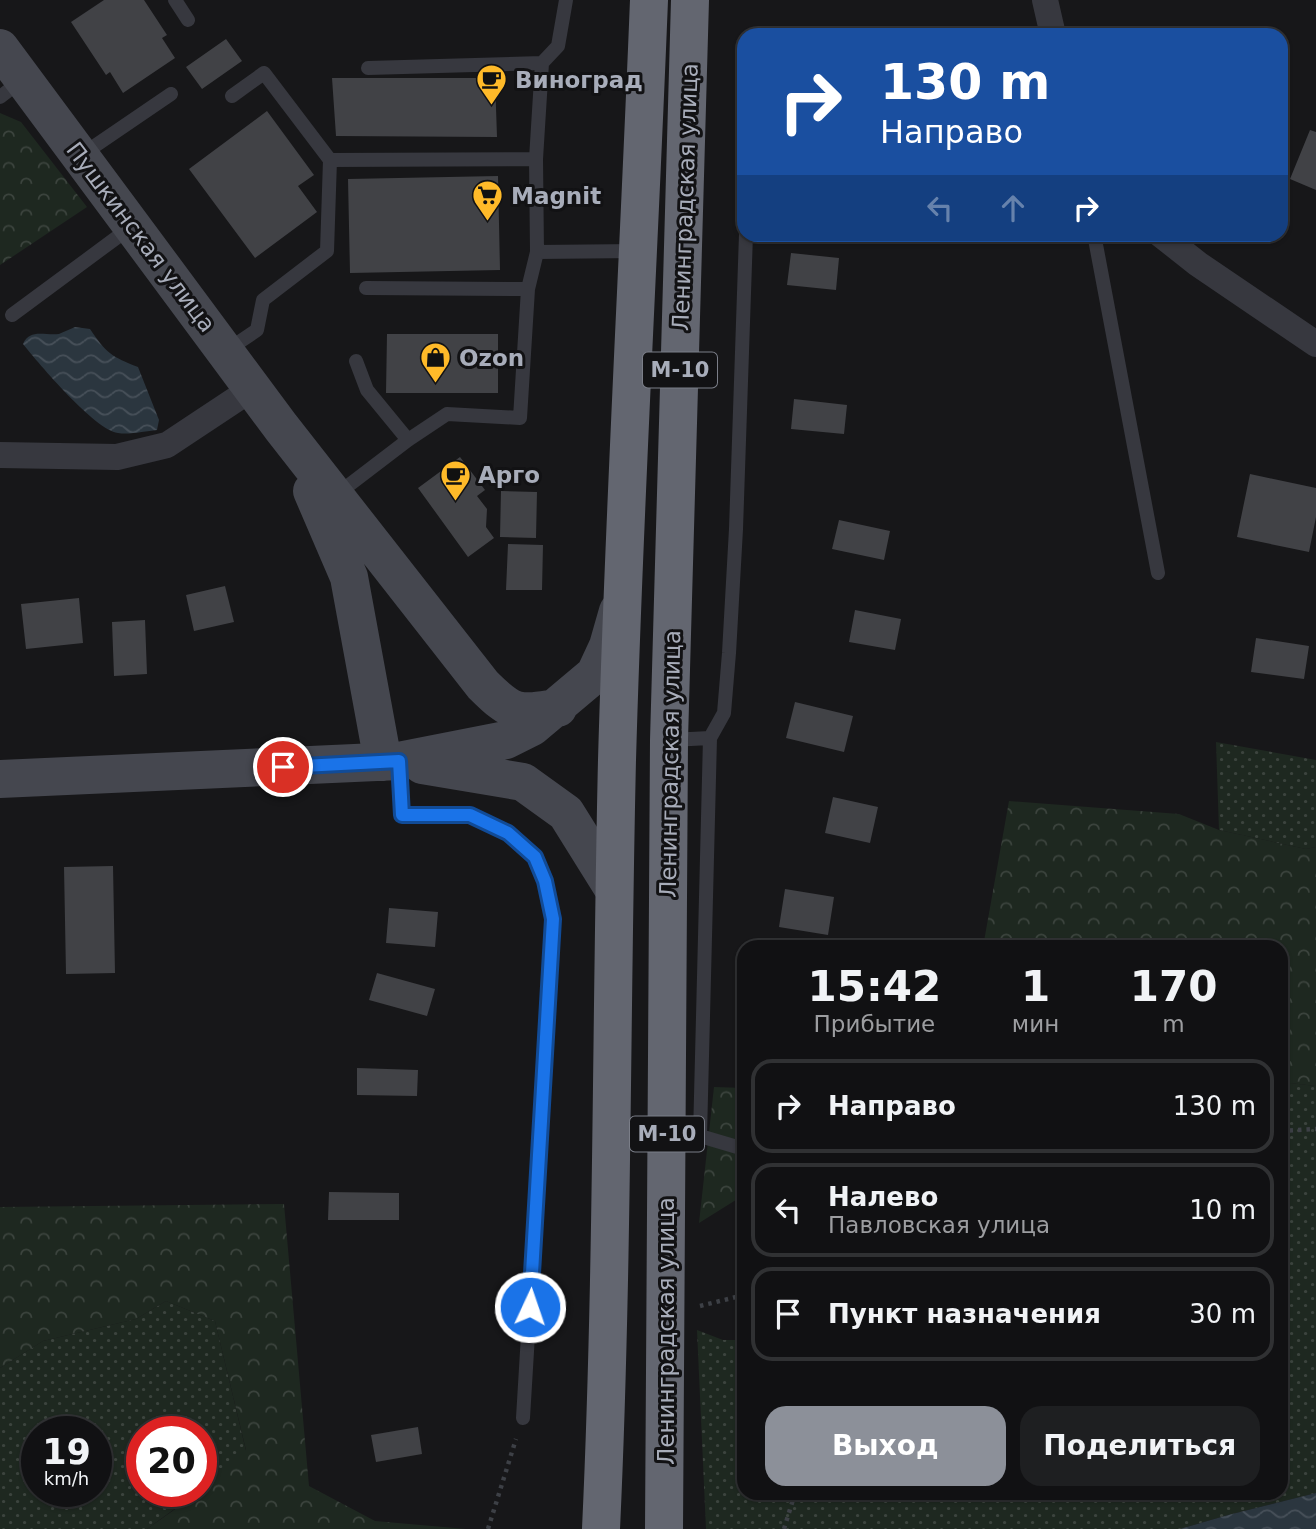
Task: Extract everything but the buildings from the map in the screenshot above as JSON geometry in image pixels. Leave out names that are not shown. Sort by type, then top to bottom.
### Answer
[{"type":"highway","name":"Ленинградская улица","points":[[601,1526],[608,1305],[621,602],[649,0]]},
{"type":"highway","name":"Ленинградская улица","points":[[664,1528],[669,740],[690,0]]},
{"type":"main road","name":"Пушкинская улица","points":[[0,48],[12,88],[80,156],[281,427],[483,685],[499,701],[522,713],[558,708]]},
{"type":"main road","name":"Пушкинская улица","points":[[281,427],[349,577],[391,761]]},
{"type":"main road","points":[[0,779],[391,761],[506,740],[532,727],[558,708],[595,674],[608,646],[621,602]]},
{"type":"main road","points":[[391,761],[523,782],[566,813],[614,890]]},
{"type":"street","points":[[1045,0],[1051,28]]},
{"type":"street","points":[[1170,242],[1316,344]]},
{"type":"street","points":[[0,455],[117,457],[167,445],[253,388]]},
{"type":"lane","points":[[174,0],[188,20]]},
{"type":"lane","points":[[335,496],[447,414],[520,418],[528,289],[537,252],[536,159],[542,63],[558,46],[566,0]]},
{"type":"lane","points":[[368,68],[542,63]]},
{"type":"lane","points":[[226,351],[257,330],[263,300],[327,251],[330,160],[264,73],[232,96]]},
{"type":"lane","points":[[80,156],[171,94]]},
{"type":"lane","points":[[330,160],[536,159]]},
{"type":"lane","points":[[12,315],[132,226]]},
{"type":"lane","points":[[737,1147],[700,1136],[710,738],[724,713],[729,653],[746,242]]},
{"type":"lane","points":[[1096,242],[1158,573]]},
{"type":"lane","points":[[537,252],[639,251]]},
{"type":"lane","points":[[366,288],[528,289]]},
{"type":"lane","points":[[356,361],[367,390],[408,440]]},
{"type":"lane","points":[[669,740],[710,738]]},
{"type":"lane","points":[[391,761],[402,815],[470,815],[508,833],[535,857],[545,881],[553,919],[523,1418]]},
{"type":"path","points":[[1288,1131],[1316,1129]]},
{"type":"path","points":[[693,1308],[737,1297]]},
{"type":"path","points":[[488,1529],[523,1418]]},
{"type":"path","points":[[784,1529],[793,1500]]},
{"type":"green space","points":[[0,113],[21,122],[87,207],[0,265]]},
{"type":"green space","points":[[1216,742],[1316,760],[1316,847],[1306,849],[1219,830]]},
{"type":"green space","points":[[1009,801],[1179,814],[1219,830],[1306,849],[1316,847],[1316,1086],[1288,1083],[1288,940],[984,940]]},
{"type":"green space","points":[[1288,1083],[1316,1086],[1316,1493],[1288,1500]]},
{"type":"green space","points":[[714,1087],[737,1088],[737,1199],[699,1223]]},
{"type":"green space","points":[[284,1204],[309,1486],[375,1521],[466,1529],[147,1529],[178,1507],[217,1507],[217,1476],[246,1450],[215,1321],[166,1301],[136,1319],[43,1341],[0,1368],[0,1207]]},
{"type":"green space","points":[[166,1301],[215,1321],[246,1451],[217,1477],[217,1416],[126,1416],[126,1507],[177,1507],[147,1529],[0,1529],[0,1368],[43,1341],[136,1319]]},
{"type":"green space","points":[[697,1330],[723,1340],[737,1340],[737,1500],[1288,1500],[1180,1529],[706,1529]]},
{"type":"water","points":[[75,327],[90,329],[110,353],[138,367],[159,420],[157,430],[118,433],[108,429],[68,395],[23,344],[34,334],[59,334]]},
{"type":"water","points":[[1316,1493],[1316,1529],[1180,1529],[1228,1515]]},
{"type":"place","name":"Виноград","points":[[492,107]]},
{"type":"place","name":"Magnit","points":[[488,223]]},
{"type":"place","name":"Ozon","points":[[436,385]]},
{"type":"place","name":"Арго","points":[[455,502]]},
{"type":"route","points":[[283,767],[399,761],[402,815],[470,815],[508,833],[535,857],[545,881],[553,919],[530,1307]]}]
